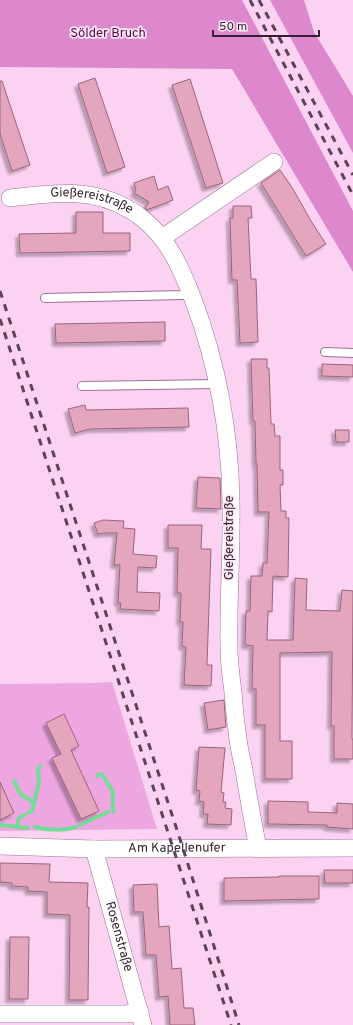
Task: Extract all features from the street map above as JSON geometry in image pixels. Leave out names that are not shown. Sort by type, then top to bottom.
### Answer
[{"type":"street","points":[[162,238],[274,162]]},
{"type":"street","name":"Gießereistraße","points":[[10,198],[53,193],[72,193],[98,196],[131,210],[152,226],[162,238],[179,265],[203,325],[218,384],[229,464],[231,501],[228,650],[237,732],[258,848]]},
{"type":"street","name":"Am Kapellenufer","points":[[0,846],[94,849],[353,848]]},
{"type":"street","name":"Rosenstraße","points":[[94,849],[142,1019]]},
{"type":"street","points":[[0,1014],[126,1014],[142,1019]]},
{"type":"lane","points":[[45,298],[191,294]]},
{"type":"lane","points":[[325,352],[353,353]]},
{"type":"lane","points":[[82,386],[218,384]]},
{"type":"shaded area","points":[[112,682],[157,829],[0,831],[0,684]]},
{"type":"green space","name":"Sölder Bruch","points":[[0,0],[242,0],[353,211],[353,272],[232,69],[0,67]]},
{"type":"green space","points":[[270,0],[304,0],[314,32],[353,96],[353,153]]},
{"type":"building","points":[[95,78],[125,167],[107,173],[78,84]]},
{"type":"building","points":[[190,79],[223,183],[206,188],[172,85]]},
{"type":"building","points":[[0,81],[2,81],[30,165],[12,171],[0,134]]},
{"type":"building","points":[[280,170],[326,244],[306,256],[261,183]]},
{"type":"building","points":[[154,176],[158,190],[168,186],[173,200],[147,210],[145,208],[149,202],[134,193],[136,190],[134,183]]},
{"type":"building","points":[[233,206],[251,206],[252,218],[248,218],[251,279],[256,279],[258,342],[240,343],[237,280],[232,280],[230,218],[233,218]]},
{"type":"building","points":[[76,212],[103,212],[103,233],[130,233],[130,251],[20,253],[19,234],[76,233]]},
{"type":"building","points":[[165,322],[165,341],[56,343],[55,324]]},
{"type":"building","points":[[251,359],[267,359],[267,368],[269,368],[271,424],[274,424],[275,436],[280,436],[280,470],[283,470],[283,485],[280,485],[281,511],[286,511],[286,518],[289,518],[288,577],[273,576],[272,612],[268,611],[267,640],[293,640],[295,578],[307,579],[306,610],[340,611],[342,590],[353,591],[353,759],[334,759],[334,726],[331,726],[332,652],[280,653],[280,741],[292,741],[292,779],[265,779],[265,725],[256,725],[256,689],[252,689],[253,646],[245,645],[246,611],[250,611],[251,576],[262,576],[263,563],[267,563],[269,512],[258,512]]},
{"type":"building","points":[[322,364],[353,365],[353,377],[322,376]]},
{"type":"building","points":[[85,405],[86,410],[188,408],[189,427],[90,429],[75,433],[68,409]]},
{"type":"building","points":[[335,430],[349,430],[349,442],[336,442]]},
{"type":"building","points":[[198,477],[220,478],[221,509],[196,508]]},
{"type":"building","points":[[103,520],[124,521],[123,528],[135,529],[133,554],[157,556],[156,568],[138,567],[137,592],[160,593],[159,611],[120,609],[121,603],[118,603],[120,565],[114,565],[117,533],[98,534],[94,523]]},
{"type":"building","points":[[168,525],[202,525],[201,549],[211,549],[207,665],[212,665],[211,686],[184,685],[186,647],[182,646],[183,622],[180,622],[181,593],[177,593],[178,548],[168,548]]},
{"type":"building","points":[[224,700],[226,727],[208,730],[204,703]]},
{"type":"building","points":[[64,714],[79,746],[71,750],[99,811],[81,819],[52,758],[61,754],[46,723]]},
{"type":"building","points":[[199,747],[225,748],[221,792],[224,793],[223,802],[226,802],[225,808],[232,809],[231,825],[207,824],[208,814],[203,814],[204,802],[199,801],[200,791],[196,790]]},
{"type":"building","points":[[0,782],[14,813],[0,820]]},
{"type":"building","points":[[268,801],[308,802],[308,812],[337,813],[337,803],[353,804],[353,829],[327,827],[327,825],[268,824]]},
{"type":"building","points":[[0,863],[50,864],[49,882],[88,883],[88,1000],[69,1000],[70,915],[47,914],[47,892],[28,891],[28,887],[12,886],[12,883],[0,882]]},
{"type":"building","points":[[324,870],[353,870],[353,883],[325,883]]},
{"type":"building","points":[[319,876],[319,899],[224,901],[224,878]]},
{"type":"building","points":[[157,884],[159,927],[169,926],[172,969],[181,968],[184,1008],[193,1008],[195,1025],[170,1025],[168,996],[159,997],[156,955],[146,955],[143,912],[134,912],[133,885]]},
{"type":"building","points":[[10,937],[29,937],[28,999],[9,999]]},
{"type":"waterway","points":[[28,813],[32,811],[39,782],[38,769],[40,766]]},
{"type":"waterway","points":[[101,774],[113,792],[113,812]]},
{"type":"waterway","points":[[14,781],[21,795],[29,799],[34,804]]},
{"type":"waterway","points":[[80,825],[108,812]]},
{"type":"waterway","points":[[17,827],[19,818],[24,815]]},
{"type":"waterway","points":[[0,825],[28,828]]},
{"type":"waterway","points":[[35,827],[56,830],[76,827]]},
{"type":"railway","points":[[250,0],[353,195]]},
{"type":"railway","points":[[259,0],[353,175]]},
{"type":"railway","points":[[0,291],[179,836],[239,1025]]},
{"type":"railway","points":[[0,319],[231,1025]]}]
